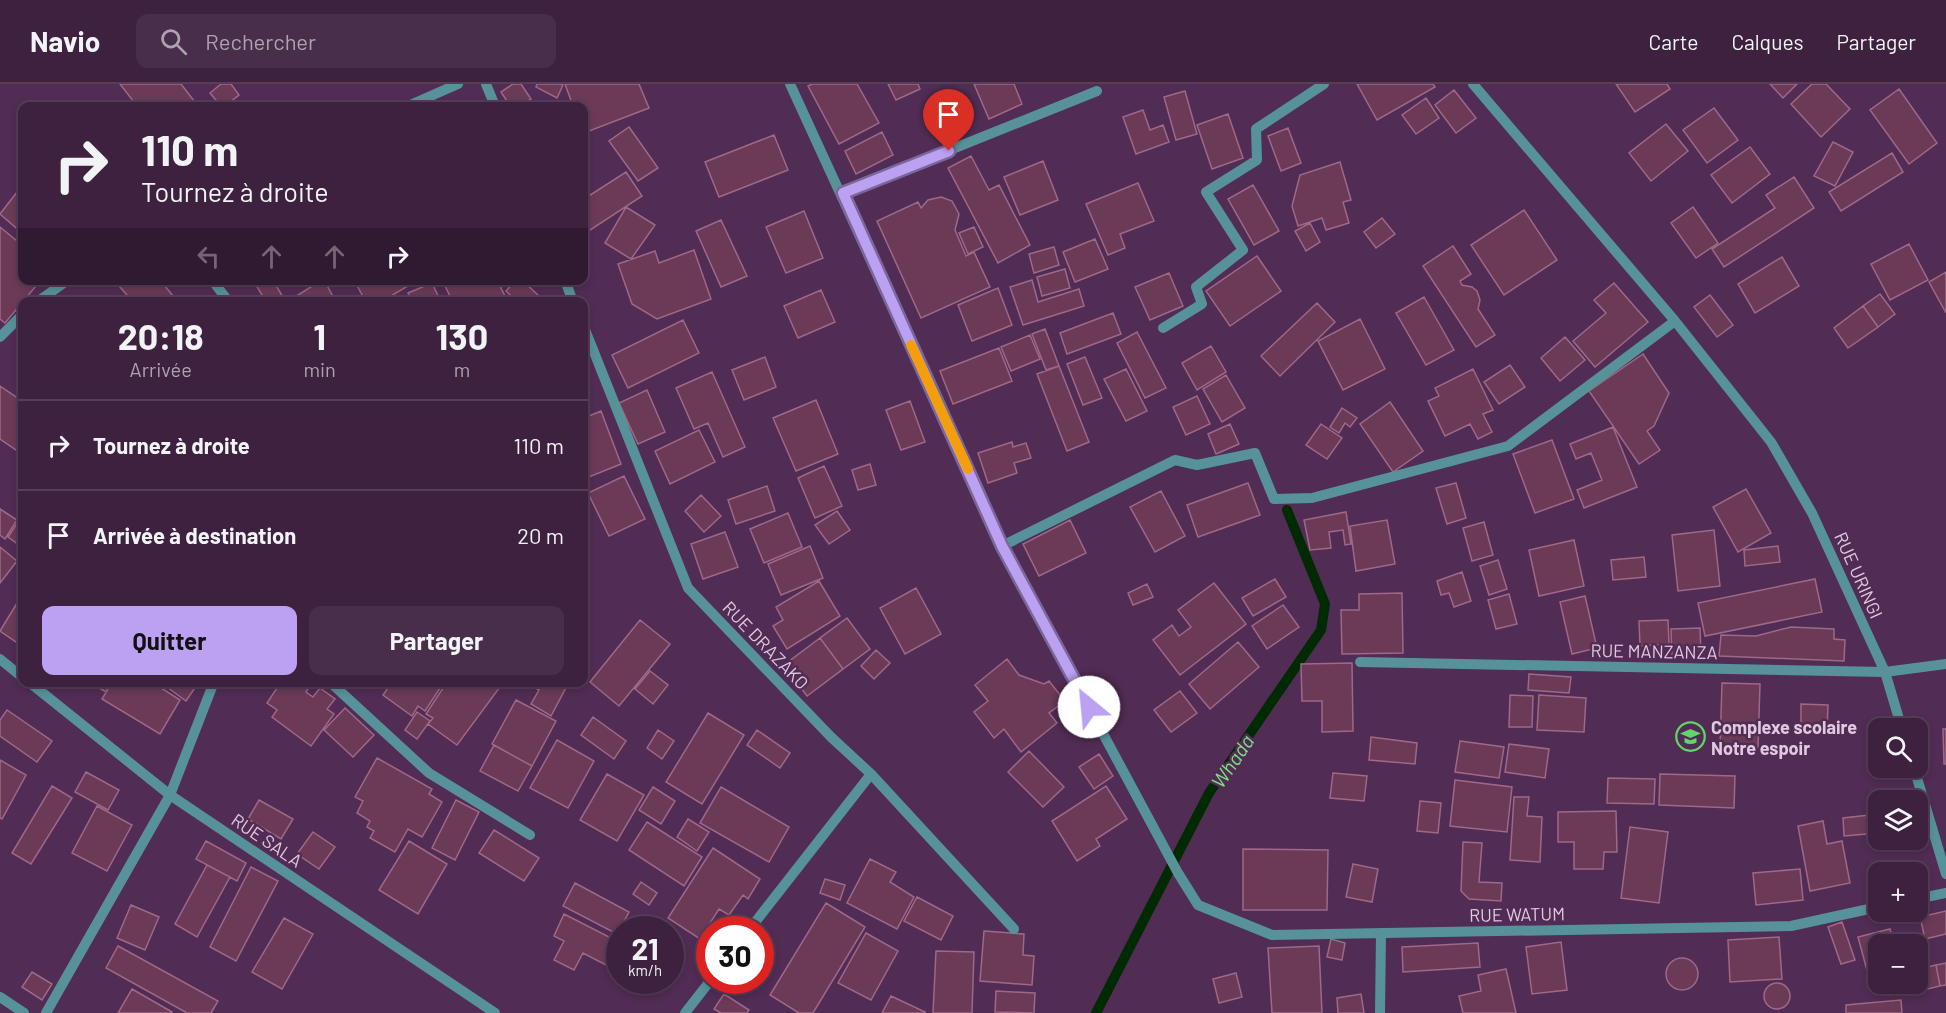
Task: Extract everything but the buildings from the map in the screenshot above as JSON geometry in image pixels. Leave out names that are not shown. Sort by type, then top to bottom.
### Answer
[{"type":"street","points":[[417,102],[458,84]]},
{"type":"street","points":[[486,84],[493,102]]},
{"type":"street","name":"RUE WATUM","points":[[790,84],[843,193],[1002,546],[1198,906],[1272,935],[1791,926],[1868,910]]},
{"type":"street","points":[[1163,328],[1202,304],[1196,287],[1243,250],[1206,192],[1257,160],[1256,129],[1324,84]]},
{"type":"street","name":"RUE URINGI","points":[[1473,84],[1675,321],[1771,442],[1812,513],[1885,672],[1899,718]]},
{"type":"street","points":[[843,193],[1097,91]]},
{"type":"street","points":[[44,297],[61,285]]},
{"type":"street","points":[[216,285],[225,297]]},
{"type":"street","points":[[0,337],[18,319]]},
{"type":"street","points":[[1002,546],[1175,460],[1197,465],[1255,453],[1274,499],[1312,498],[1508,446],[1675,321]]},
{"type":"street","name":"RUE DRAZAKO","points":[[588,337],[688,588],[831,737],[871,774],[1014,929]]},
{"type":"street","points":[[0,659],[18,674]]},
{"type":"street","name":"RUE MANZANZA","points":[[1360,662],[1885,672],[1946,664]]},
{"type":"street","name":"RUE SALA","points":[[35,687],[170,795],[495,1013]]},
{"type":"street","points":[[46,1013],[170,795],[212,687]]},
{"type":"street","points":[[335,687],[429,773],[530,835]]},
{"type":"street","points":[[760,916],[871,774]]},
{"type":"street","points":[[1917,778],[1946,874]]},
{"type":"street","points":[[1928,897],[1946,893]]},
{"type":"street","points":[[1380,1013],[1381,933]]},
{"type":"street","points":[[685,1013],[700,994]]},
{"type":"street","points":[[0,997],[24,1013]]},
{"type":"waterway","name":"Whada","points":[[1096,1013],[1209,793],[1321,630],[1325,604],[1287,510]]},
{"type":"slow traffic","points":[[911,345],[968,469]]},
{"type":"place","name":"Complexe scolaire Notre espoir","points":[[1690,737]]},
{"type":"route","points":[[949,151],[843,193],[1002,546],[1089,707]]}]
